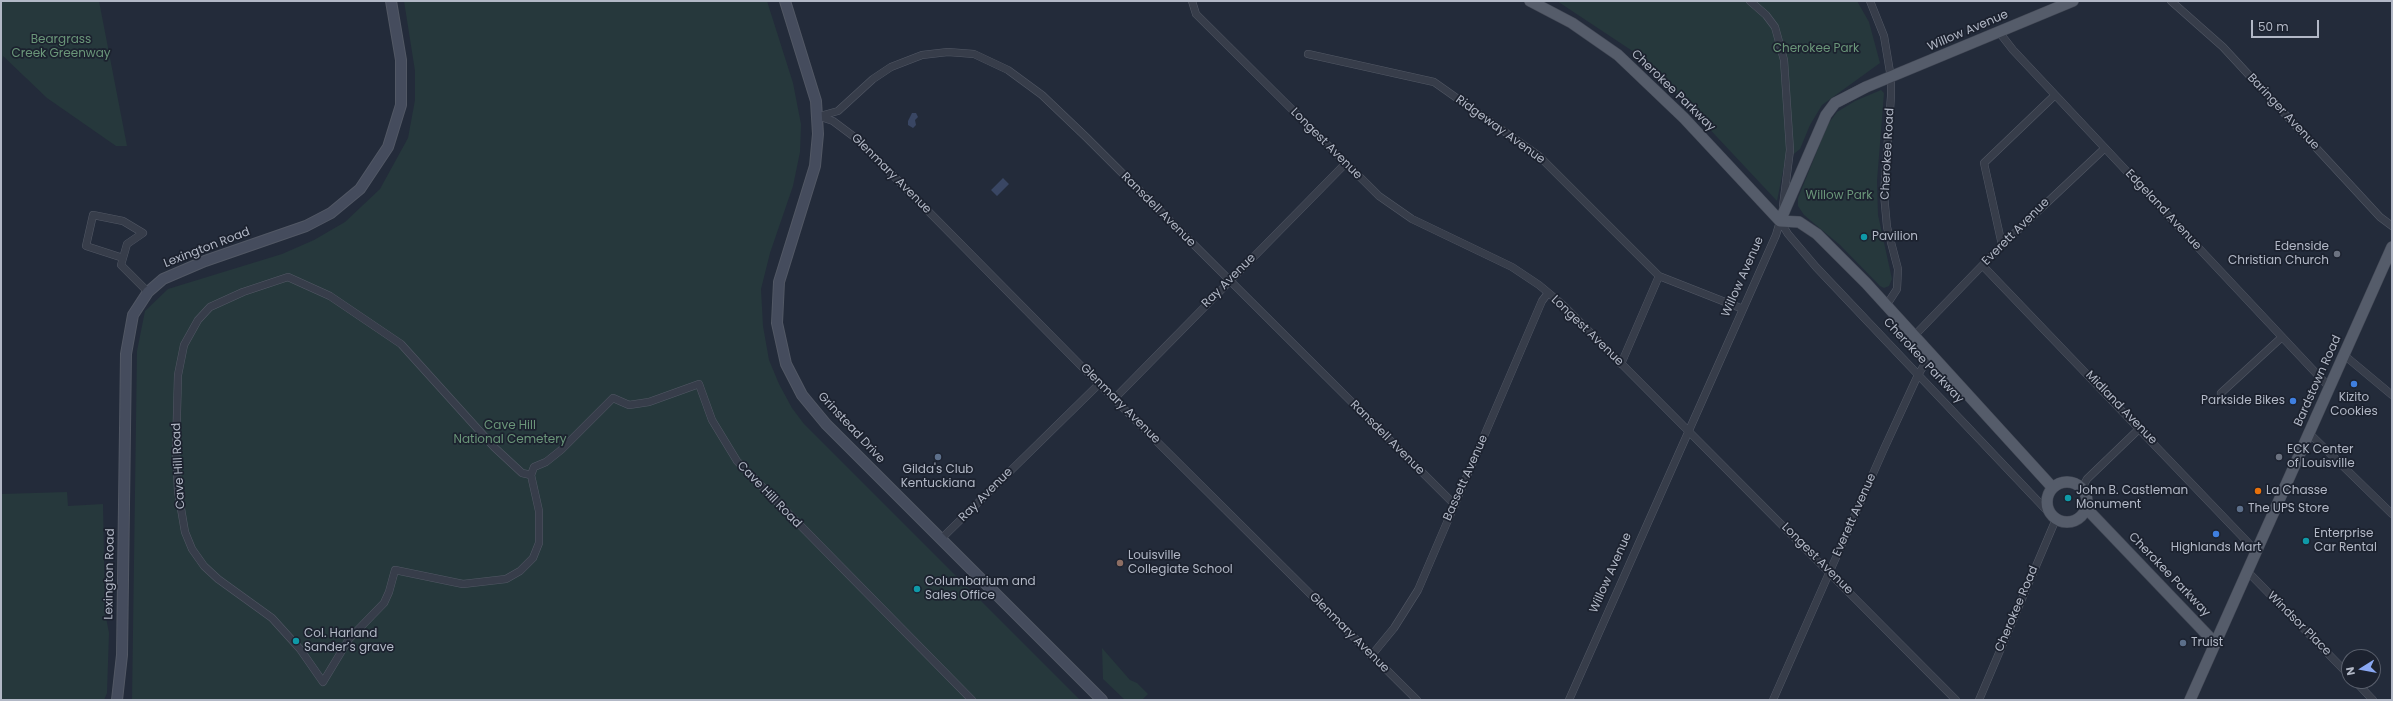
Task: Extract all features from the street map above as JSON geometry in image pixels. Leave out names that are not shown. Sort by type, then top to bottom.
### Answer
[{"type":"main road","name":"Lexington Road","points":[[117,700],[122,655],[126,354],[133,315],[148,292],[163,279],[178,271],[306,226],[331,213],[360,189],[388,147],[401,105],[401,60],[391,1]]},
{"type":"main road","name":"Grinstead Drive","points":[[785,1],[808,72],[818,116],[815,166],[779,282],[777,316],[782,350],[795,383],[812,408],[1102,700]]},
{"type":"main road","name":"Cherokee Parkway","points":[[1530,1],[1572,23],[1618,56],[1684,118],[1780,221],[1799,222],[1817,234],[1931,354],[2052,487]]},
{"type":"main road","name":"Willow Avenue","points":[[1780,221],[1830,108],[1845,97],[2073,1]]},
{"type":"main road","name":"Bardstown Road","points":[[2190,700],[2248,573],[2392,247]]},
{"type":"main road","points":[[2064,481],[2077,484],[2082,488],[2086,494],[2086,508],[2079,518],[2074,521],[2062,521],[2054,517],[2046,504],[2052,487],[2064,481]]},
{"type":"main road","name":"Cherokee Parkway","points":[[2086,508],[2215,643]]},
{"type":"street","name":"Longest Avenue","points":[[1192,1],[1196,14],[1345,164],[1379,196],[1412,219],[1498,260],[1548,293],[1689,431],[1956,700]]},
{"type":"street","points":[[1750,1],[1766,15],[1775,27],[1781,44],[1786,72],[1790,150],[1780,221]]},
{"type":"street","name":"Cherokee Road","points":[[1870,1],[1884,36],[1891,78],[1884,194],[1887,227],[1898,269],[1897,289],[1886,306]]},
{"type":"street","name":"Baringer Avenue","points":[[2171,1],[2222,47],[2380,217],[2392,226]]},
{"type":"street","name":"Edgeland Avenue","points":[[1999,32],[2013,50],[2329,387]]},
{"type":"street","name":"Ransdell Avenue","points":[[818,116],[838,111],[873,79],[891,67],[910,58],[948,52],[974,54],[986,58],[1008,70],[1042,94],[1455,505]]},
{"type":"street","name":"Ridgeway Avenue","points":[[1308,54],[1434,82],[1539,156],[1659,276],[1743,309]]},
{"type":"street","points":[[2002,246],[1984,163],[2055,95]]},
{"type":"street","name":"Glenmary Avenue","points":[[818,116],[833,121],[857,139],[1099,384],[1371,656],[1417,700]]},
{"type":"street","name":"Everett Avenue","points":[[1914,336],[2002,246],[2105,148]]},
{"type":"street","name":"Ray Avenue","points":[[1114,399],[1345,164]]},
{"type":"street","points":[[123,258],[86,246],[93,215],[122,221],[143,233],[127,244],[123,258],[121,264],[148,292]]},
{"type":"street","name":"Willow Avenue","points":[[1569,700],[1743,309],[1780,221]]},
{"type":"street","name":"Cherokee Parkway","points":[[1780,221],[1796,245],[2054,517]]},
{"type":"street","name":"Midland Avenue","points":[[1982,266],[2140,428],[2257,552]]},
{"type":"street","points":[[1621,364],[1659,276]]},
{"type":"street","name":"Cave Hill Road","points":[[531,475],[522,473],[494,447],[401,344],[330,296],[288,277],[243,292],[210,307],[198,320],[184,345],[178,375],[176,443],[178,491],[185,532],[192,549],[204,566],[218,579],[272,618],[300,649],[323,682],[349,639],[384,602],[389,592],[395,570],[463,584],[486,583],[506,579],[520,571],[533,558],[539,543],[539,511],[531,475],[534,467],[546,462],[561,450],[613,398],[629,405],[649,402],[699,384],[712,420],[737,461],[972,700]]},
{"type":"street","name":"Bassett Avenue","points":[[1371,656],[1408,609],[1455,505],[1542,302],[1548,293]]},
{"type":"street","points":[[2221,393],[2282,337]]},
{"type":"street","name":"Everett Avenue","points":[[1772,700],[1918,375],[1931,354]]},
{"type":"street","points":[[2344,355],[2392,395]]},
{"type":"street","name":"Ray Avenue","points":[[942,538],[1099,384]]},
{"type":"street","points":[[2082,488],[2088,479],[2140,428]]},
{"type":"street","points":[[2309,433],[2392,514]]},
{"type":"street","name":"Cherokee Road","points":[[1979,700],[2054,517]]},
{"type":"street","name":"Windsor Place","points":[[2248,573],[2341,667]]},
{"type":"street","points":[[2363,689],[2373,700]]},
{"type":"green space","name":"Beargrass Creek Greenway","points":[[1,1],[99,1],[127,146],[116,146],[47,98],[3,56],[1,69]]},
{"type":"green space","name":"Cave Hill National Cemetery","points":[[404,1],[767,1],[793,83],[801,124],[800,152],[793,186],[770,253],[761,289],[763,326],[769,360],[779,384],[792,408],[804,424],[1080,700],[132,700],[137,351],[145,311],[168,289],[282,254],[314,240],[345,222],[380,189],[408,138],[415,100],[415,71]]},
{"type":"green space","name":"Cherokee Park","points":[[1557,1],[1857,1],[1869,22],[1880,63],[1822,105],[1810,125],[1800,149],[1785,161],[1777,201],[1643,58]]},
{"type":"green space","name":"Willow Park","points":[[1881,90],[1884,93],[1877,181],[1878,215],[1892,279],[1889,286],[1884,288],[1880,286],[1840,245],[1804,215],[1798,206],[1798,198],[1828,124],[1837,112],[1855,101]]},
{"type":"green space","points":[[67,492],[68,506],[103,504],[105,612],[109,633],[107,693],[104,700],[1,700],[1,494]]},
{"type":"green space","points":[[1102,648],[1130,680],[1137,683],[1148,694],[1142,700],[1125,700],[1103,679]]},
{"type":"water","points":[[912,113],[916,113],[918,117],[915,120],[916,125],[913,128],[908,125],[908,121]]},
{"type":"water","points":[[1003,178],[1009,184],[997,196],[991,190]]},
{"type":"place","name":"Pavilion","points":[[1864,237]]},
{"type":"place","name":"Edenside Christian Church","points":[[2337,254]]},
{"type":"place","name":"Kizito Cookies","points":[[2354,384]]},
{"type":"place","name":"Parkside Bikes","points":[[2293,401]]},
{"type":"place","name":"Gilda's Club Kentuckiana","points":[[938,457]]},
{"type":"place","name":"ECK Center of Louisville","points":[[2279,457]]},
{"type":"place","name":"La Chasse","points":[[2258,491]]},
{"type":"place","name":"John B. Castleman Monument","points":[[2068,498]]},
{"type":"place","name":"The UPS Store","points":[[2240,509]]},
{"type":"place","name":"Highlands Mart","points":[[2216,534]]},
{"type":"place","name":"Enterprise Car Rental","points":[[2306,541]]},
{"type":"place","name":"Louisville Collegiate School","points":[[1120,563]]},
{"type":"place","name":"Columbarium and Sales Office","points":[[917,589]]},
{"type":"place","name":"Col. Harland Sander’s grave","points":[[296,641]]},
{"type":"place","name":"Truist","points":[[2183,643]]}]
